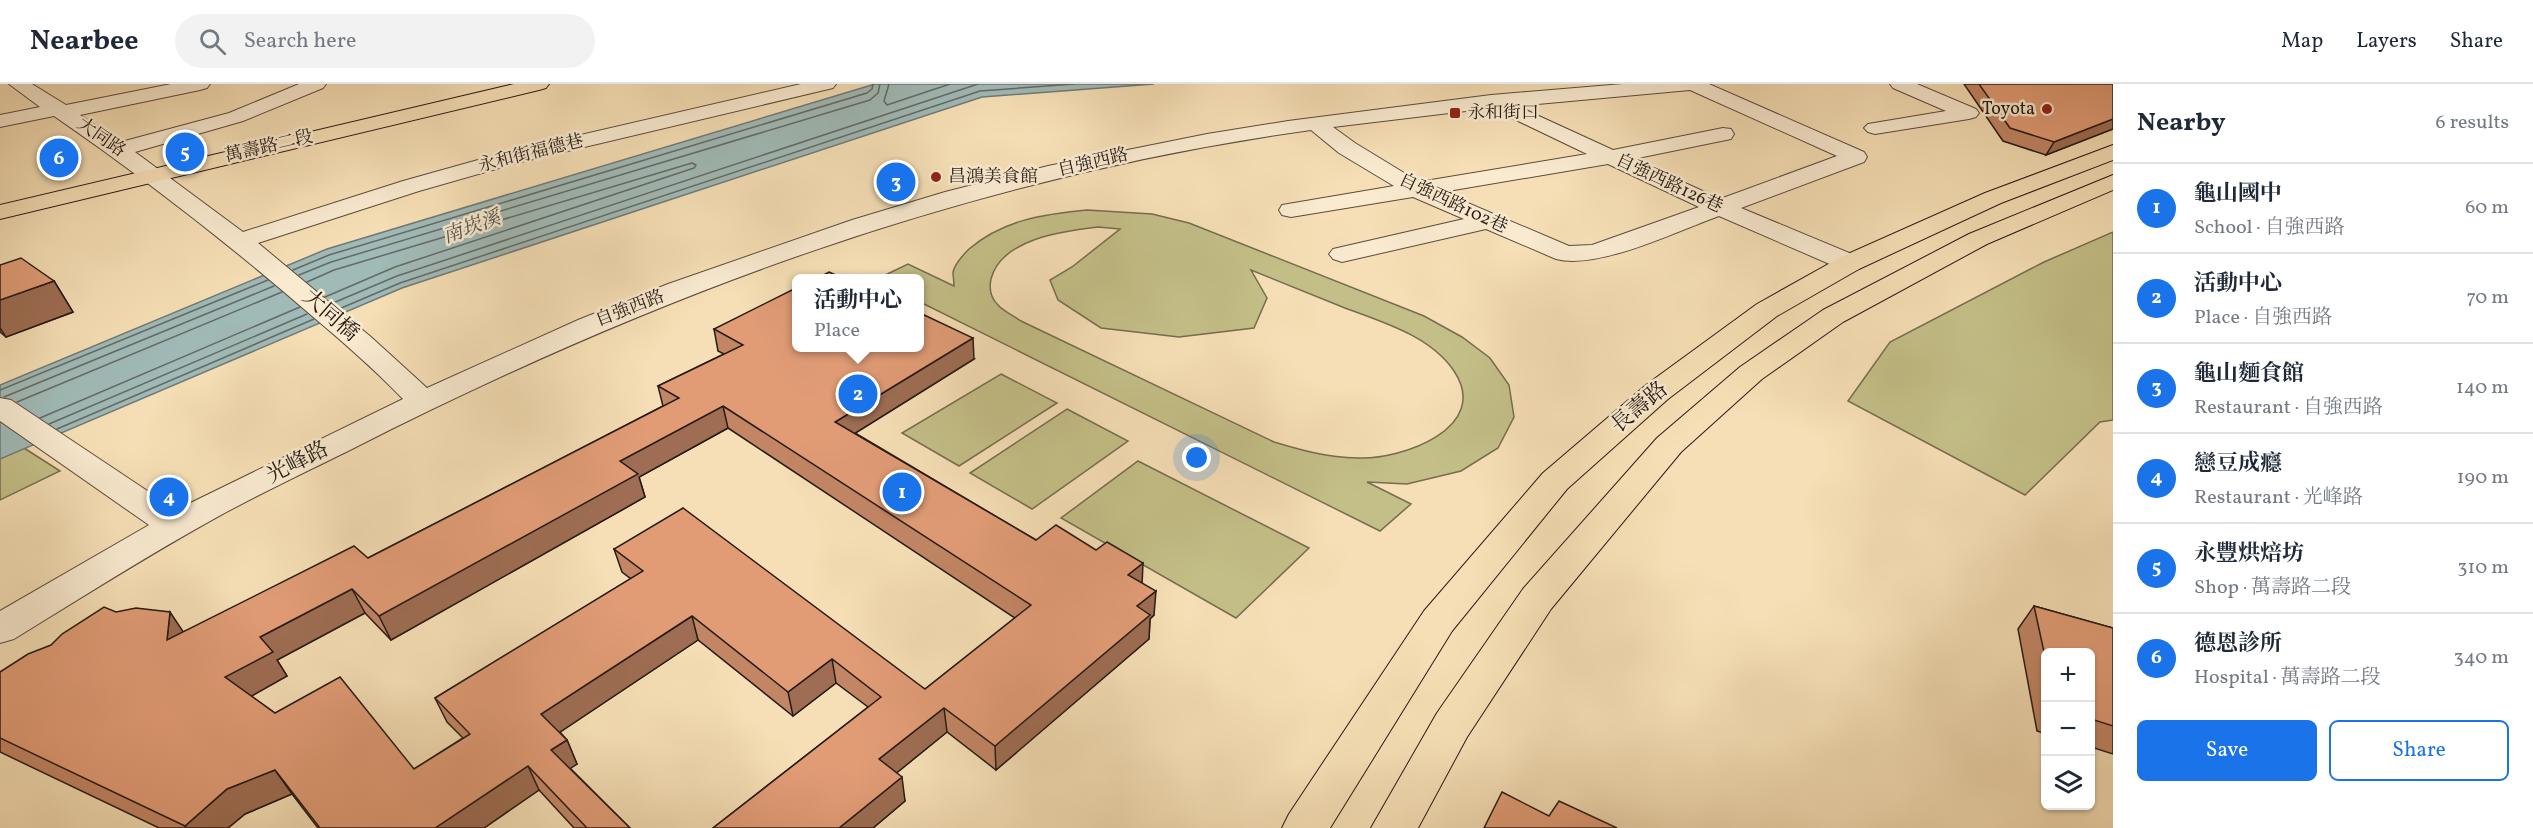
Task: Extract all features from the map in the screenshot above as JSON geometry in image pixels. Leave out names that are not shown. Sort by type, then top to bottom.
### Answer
[{"type":"main road","name":"萬壽路二段","points":[[0,212],[152,174],[539,84]]},
{"type":"main road","name":"長壽路","points":[[1305,828],[1438,621],[1555,481],[1657,392],[1767,310],[1850,263],[1993,198],[2113,152]]},
{"type":"main road","name":"長壽路","points":[[1394,828],[1452,725],[1537,599],[1669,445],[1751,373],[1833,316],[1978,239],[2113,182]]},
{"type":"street","name":"大同路","points":[[19,84],[61,110],[152,174],[266,260]]},
{"type":"street","points":[[0,121],[200,84]]},
{"type":"street","points":[[117,150],[236,117],[316,84]]},
{"type":"street","name":"永和街福德巷","points":[[239,240],[411,186],[511,158],[826,84]]},
{"type":"street","points":[[1692,84],[1856,157],[1721,208]]},
{"type":"street","name":"自強西路","points":[[422,400],[583,327],[779,251],[972,192],[1113,158],[1316,124],[1490,101],[1692,84]]},
{"type":"street","points":[[1875,128],[1969,113],[1900,84]]},
{"type":"street","name":"自強西路126巷","points":[[1457,88],[1490,101],[1721,208],[1850,263]]},
{"type":"street","name":"自強西路102巷","points":[[1316,124],[1347,148],[1415,189],[1565,254],[1595,253],[1721,208]]},
{"type":"street","points":[[1290,210],[1611,157],[1723,134]]},
{"type":"street","points":[[1342,254],[1488,221]]},
{"type":"street","name":"大同橋","points":[[266,260],[394,372],[422,400]]},
{"type":"street","name":"光峰路","points":[[0,629],[175,526],[422,400]]},
{"type":"street","points":[[0,407],[175,526]]},
{"type":"shaded area","points":[[1087,210],[1152,214],[1189,223],[1424,316],[1462,337],[1490,358],[1509,385],[1514,417],[1498,448],[1461,471],[1407,484],[1367,482],[1411,504],[1380,531],[924,304],[924,274],[887,274],[908,264],[954,286],[953,272],[957,262],[969,249],[996,231],[1040,216]],"holes":[[[1098,227],[1120,229],[1072,267],[1050,280],[1058,300],[1101,328],[1179,337],[1254,328],[1267,298],[1251,270],[1386,323],[1431,347],[1454,371],[1463,391],[1461,409],[1452,424],[1436,437],[1417,446],[1376,457],[1336,456],[1305,451],[1274,442],[1021,321],[998,305],[991,293],[990,282],[997,265],[1020,246],[1068,231]]]},
{"type":"shaded area","points":[[2113,232],[2113,420],[2100,422],[2025,495],[1848,401],[1890,342],[2044,262]]},
{"type":"shaded area","points":[[1001,374],[1057,403],[959,466],[902,433]]},
{"type":"shaded area","points":[[1067,409],[1128,441],[1032,509],[970,473]]},
{"type":"shaded area","points":[[24,448],[60,471],[0,500],[0,458]]},
{"type":"shaded area","points":[[1138,461],[1309,548],[1236,618],[1061,518]]},
{"type":"water","name":"南崁溪","points":[[875,84],[1154,84],[982,97],[402,288],[0,459],[0,385],[327,249]]},
{"type":"building","name":"Toyota","points":[[1979,84],[2113,84],[2113,119],[2054,142],[2010,128]]},
{"type":"building","points":[[21,258],[54,281],[0,300],[0,265]]},
{"type":"building","points":[[792,290],[792,352],[924,352],[924,315],[973,338],[835,422],[1036,540],[1056,525],[1096,550],[1107,542],[1143,563],[1128,575],[1156,591],[1137,606],[1150,615],[995,746],[944,708],[879,759],[902,777],[839,828],[713,828],[881,697],[832,659],[788,692],[692,616],[541,714],[567,740],[551,750],[630,828],[587,828],[528,766],[435,828],[320,828],[275,770],[227,789],[185,826],[0,738],[0,672],[28,654],[51,645],[62,634],[104,607],[116,612],[136,608],[170,612],[167,640],[354,546],[368,558],[679,398],[658,386],[743,345],[714,329]],"holes":[[[723,406],[1031,605],[925,689],[683,508],[614,549],[643,571],[435,698],[470,734],[414,769],[340,677],[275,713],[225,677],[273,652],[260,637],[352,589],[379,616],[638,474],[620,461]]]},
{"type":"building","points":[[2034,606],[2113,628],[2113,726],[2095,720],[2095,648],[2043,648]]},
{"type":"building","points":[[1502,792],[1549,816],[1559,801],[1617,828],[1484,828]]},
{"type":"place","name":"Toyota","points":[[2047,109]]},
{"type":"place","name":"永和街口","points":[[1455,113]]},
{"type":"place","name":"永豐烘焙坊","points":[[185,152]]},
{"type":"place","name":"德恩診所","points":[[59,158]]},
{"type":"place","name":"昌鴻美食館","points":[[936,177]]},
{"type":"place","name":"龜山麵食館","points":[[896,182]]},
{"type":"place","name":"活動中心","points":[[858,394]]},
{"type":"place","name":"龜山國中","points":[[902,492]]},
{"type":"place","name":"戀豆成癮","points":[[169,497]]}]
